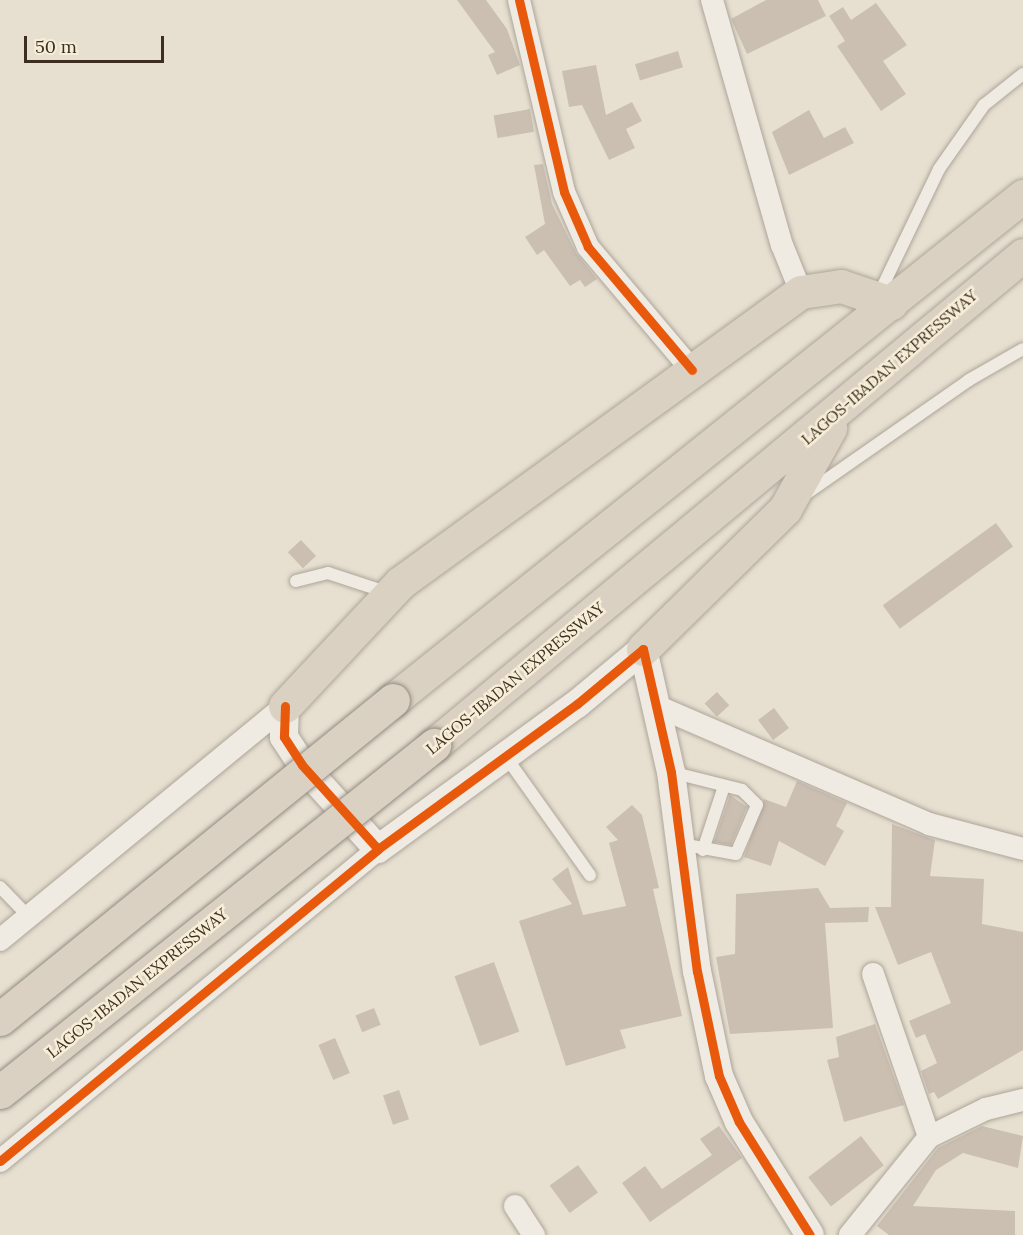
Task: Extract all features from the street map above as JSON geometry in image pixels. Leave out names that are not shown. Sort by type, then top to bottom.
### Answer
[{"type":"highway","points":[[0,1019],[884,301],[1023,196]]},
{"type":"highway","name":"LAGOS-IBADAN EXPRESSWAY","points":[[0,1092],[434,745],[836,414],[1023,255]]},
{"type":"highway","points":[[285,706],[390,593],[801,292],[841,286],[884,301]]},
{"type":"highway","points":[[643,649],[785,508],[836,414]]},
{"type":"street","points":[[519,0],[564,192],[588,247],[692,370]]},
{"type":"street","points":[[712,0],[782,245],[801,292]]},
{"type":"street","points":[[0,1161],[378,849],[506,757],[643,649],[659,707],[671,772],[690,846],[719,1076],[739,1122],[810,1235]]},
{"type":"street","points":[[285,706],[284,737],[302,765],[378,849]]},
{"type":"street","points":[[0,940],[30,918],[285,706]]},
{"type":"street","points":[[659,707],[929,824],[1023,849]]},
{"type":"street","points":[[873,974],[929,1137]]},
{"type":"street","points":[[850,1235],[929,1137],[986,1109],[1023,1100]]},
{"type":"street","points":[[515,1206],[534,1235]]},
{"type":"lane","points":[[884,301],[939,169],[984,105],[1023,74]]},
{"type":"lane","points":[[785,508],[969,380],[1023,349]]},
{"type":"lane","points":[[296,581],[328,573],[390,593]]},
{"type":"lane","points":[[506,757],[590,875]]},
{"type":"lane","points":[[671,772],[723,786],[747,793],[757,805],[739,851],[690,846],[723,786]]},
{"type":"lane","points":[[0,887],[30,918]]},
{"type":"building","points":[[457,0],[486,0],[507,29],[520,65],[497,75],[488,55],[495,52]]},
{"type":"building","points":[[766,0],[818,0],[826,16],[747,54],[731,19]]},
{"type":"building","points":[[876,3],[907,45],[883,61],[906,94],[881,111],[837,46],[845,41],[829,16],[843,7],[851,20]]},
{"type":"building","points":[[678,51],[683,67],[640,80],[635,64]]},
{"type":"building","points":[[596,65],[606,115],[632,102],[642,121],[626,129],[635,148],[609,160],[582,105],[569,107],[562,71]]},
{"type":"building","points":[[530,109],[534,132],[498,138],[494,115]]},
{"type":"building","points":[[809,110],[824,138],[845,127],[854,143],[789,175],[772,132]]},
{"type":"building","points":[[543,164],[552,204],[576,253],[597,279],[585,287],[580,280],[570,286],[544,250],[537,255],[525,237],[545,224],[534,165]]},
{"type":"building","points":[[996,523],[1013,546],[900,629],[883,605]]},
{"type":"building","points":[[301,540],[316,556],[303,568],[288,552]]},
{"type":"building","points":[[717,692],[729,705],[717,717],[705,704]]},
{"type":"building","points":[[774,708],[789,728],[773,740],[758,720]]},
{"type":"building","points":[[797,781],[847,803],[836,826],[844,831],[825,866],[779,841],[771,866],[744,857],[764,799],[786,807]]},
{"type":"building","points":[[730,795],[747,807],[731,845],[714,842]]},
{"type":"building","points":[[632,805],[642,815],[659,888],[653,889],[682,1016],[620,1030],[626,1048],[566,1066],[519,921],[572,904],[552,879],[568,867],[583,915],[626,906],[609,843],[618,840],[606,827]]},
{"type":"building","points":[[892,824],[935,840],[930,876],[984,879],[982,924],[1023,932],[1023,1050],[938,1099],[934,1092],[929,1094],[921,1071],[937,1063],[925,1034],[916,1038],[909,1021],[951,1003],[931,952],[898,965],[875,907],[891,907]]},
{"type":"building","points":[[818,888],[830,908],[869,907],[868,922],[825,923],[833,1028],[730,1034],[716,957],[735,954],[736,894]]},
{"type":"building","points":[[494,962],[519,1032],[480,1046],[455,976]]},
{"type":"building","points":[[374,1008],[381,1025],[362,1032],[355,1015]]},
{"type":"building","points":[[875,1024],[904,1105],[844,1122],[827,1060],[839,1057],[836,1037]]},
{"type":"building","points":[[335,1038],[350,1073],[333,1080],[318,1045]]},
{"type":"building","points":[[399,1090],[409,1119],[393,1125],[383,1096]]},
{"type":"building","points":[[719,1126],[742,1158],[650,1222],[622,1183],[645,1166],[662,1189],[712,1155],[700,1139]]},
{"type":"building","points":[[982,1126],[1023,1136],[1018,1168],[963,1153],[936,1170],[913,1206],[1015,1211],[1015,1235],[889,1235],[877,1226],[938,1148]]},
{"type":"building","points":[[861,1136],[884,1165],[831,1206],[808,1177]]},
{"type":"building","points":[[578,1165],[598,1193],[570,1213],[550,1186]]},
{"type":"cycle path","points":[[519,0],[564,192],[588,247],[692,370]]},
{"type":"cycle path","points":[[285,706],[284,737],[302,765],[378,849],[577,704],[643,649],[671,772],[697,971],[719,1076],[739,1122],[810,1235]]},
{"type":"cycle path","points":[[0,1161],[378,849]]}]
